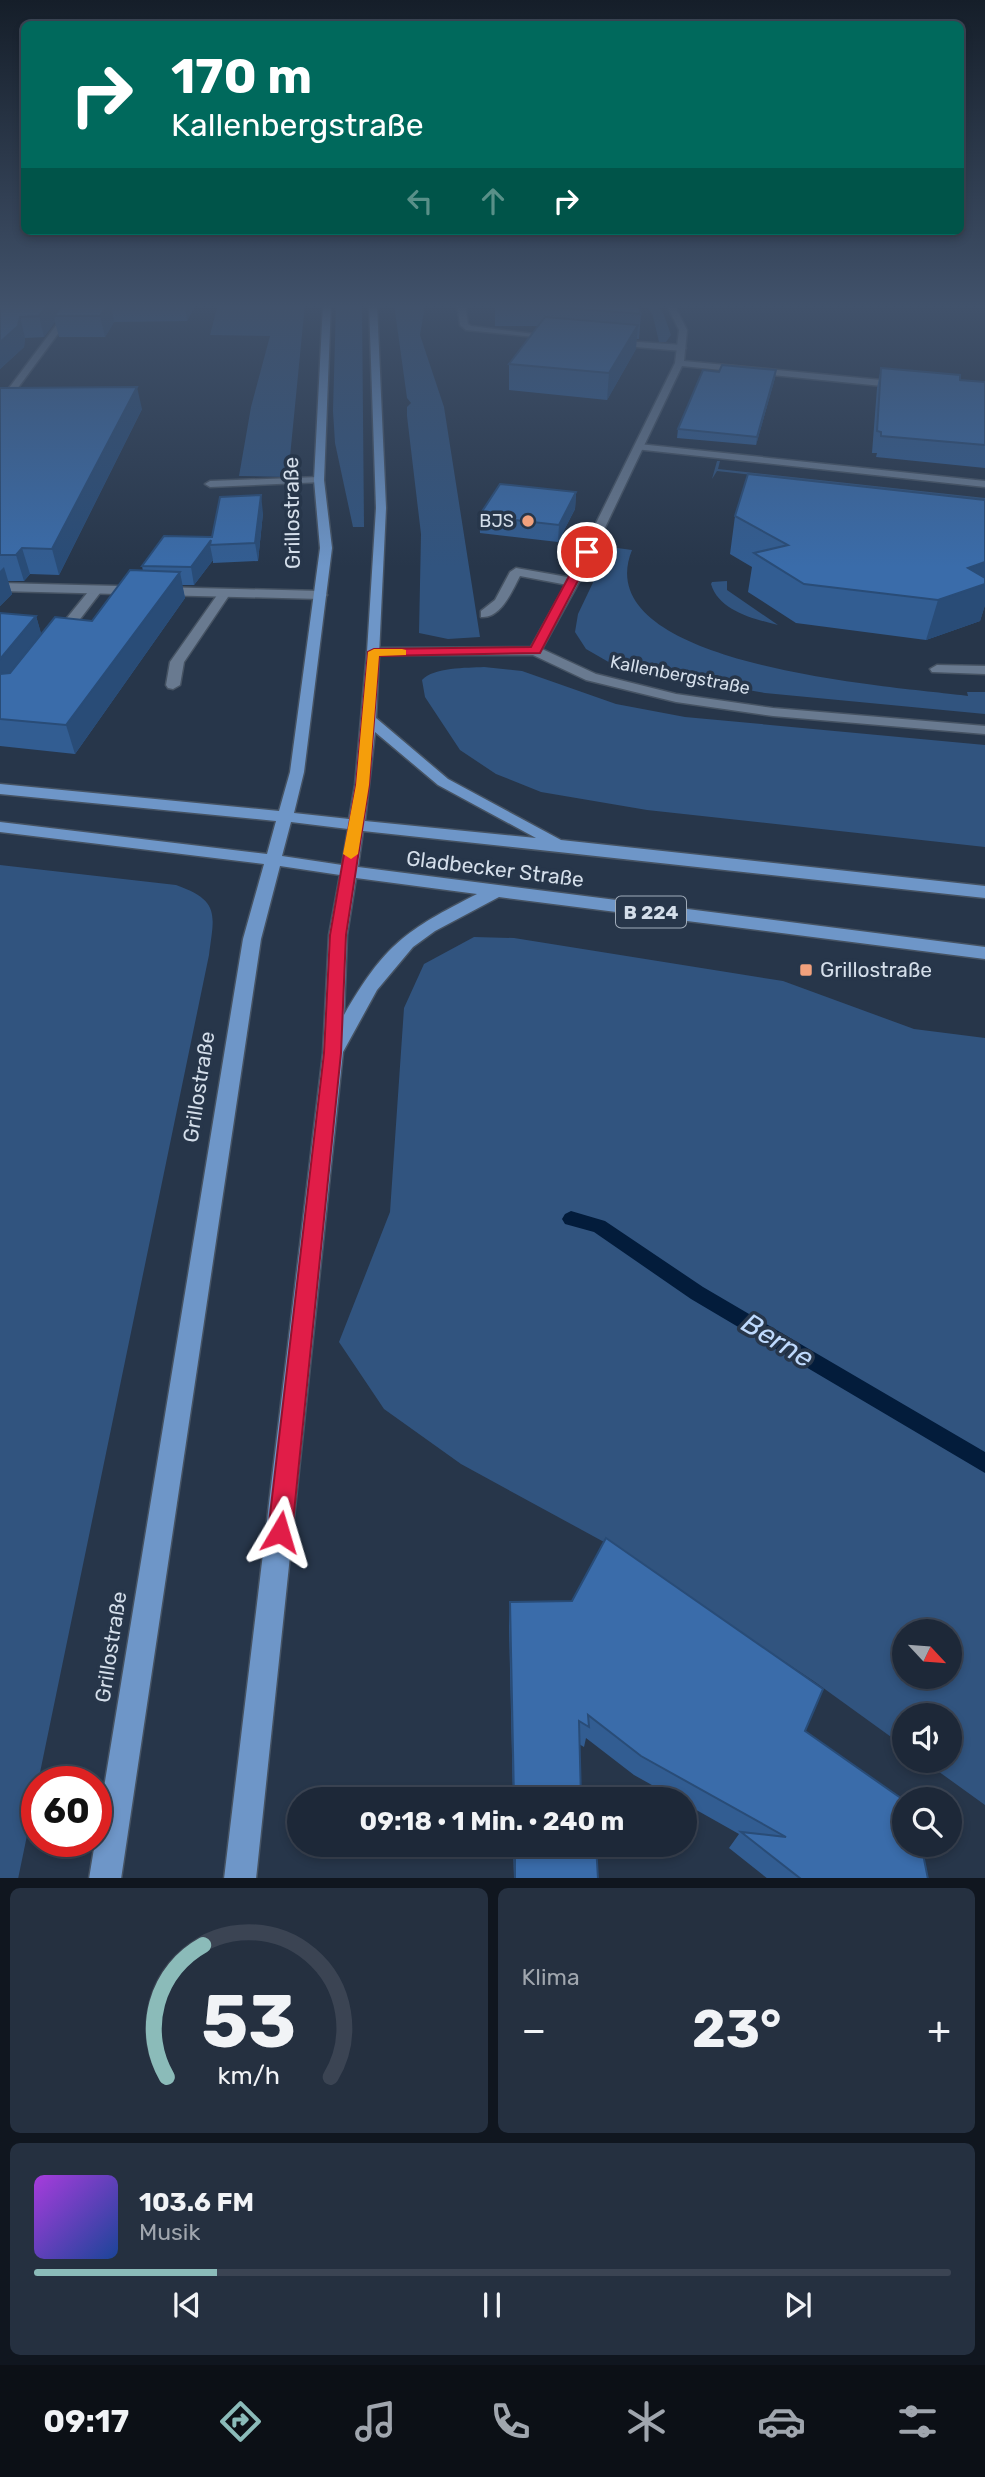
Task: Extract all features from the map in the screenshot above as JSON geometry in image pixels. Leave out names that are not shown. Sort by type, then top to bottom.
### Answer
[{"type":"main road","name":"Grillostraße","points":[[105,1878],[252,939],[297,772],[326,548],[319,480],[323,392]]},
{"type":"main road","points":[[240,1878],[333,1053],[338,935],[363,785],[374,652],[381,508],[376,392]]},
{"type":"main road","points":[[368,719],[443,782],[561,845]]},
{"type":"main road","name":"Gladbecker Straße","points":[[0,789],[561,845],[985,892]]},
{"type":"main road","name":"Gladbecker Straße","points":[[0,827],[207,850],[347,872],[985,953]]},
{"type":"main road","points":[[333,1053],[364,996],[402,947],[419,932],[496,891]]},
{"type":"street","points":[[0,406],[11,392]]},
{"type":"street","points":[[535,651],[573,582],[665,392]]},
{"type":"street","points":[[639,447],[985,484]]},
{"type":"street","points":[[210,484],[319,480]]},
{"type":"street","points":[[485,614],[500,602],[516,572],[573,582]]},
{"type":"street","points":[[0,587],[321,595]]},
{"type":"street","points":[[54,643],[96,590]]},
{"type":"street","points":[[173,685],[177,663],[224,594]]},
{"type":"street","name":"Kallenbergstraße","points":[[374,652],[535,651],[591,677],[676,698],[773,712],[985,730]]},
{"type":"street","points":[[937,669],[985,670]]},
{"type":"shaded area","points":[[255,392],[296,392],[288,477],[239,476]]},
{"type":"shaded area","points":[[334,392],[363,392],[364,527],[353,527],[335,443]]},
{"type":"shaded area","points":[[406,392],[439,392],[444,407],[480,637],[448,639],[419,633],[421,534],[407,416],[407,407],[411,403]]},
{"type":"shaded area","points":[[717,461],[720,461],[718,469],[985,498],[985,501],[717,471],[712,479]]},
{"type":"shaded area","points":[[610,547],[632,550],[630,590],[655,621],[700,646],[757,664],[820,677],[968,696],[967,692],[985,692],[985,714],[765,693],[619,668],[586,649],[575,632],[578,614]]},
{"type":"shaded area","points":[[727,581],[727,590],[778,625],[738,612],[721,601],[711,584]]},
{"type":"shaded area","points":[[484,667],[522,671],[616,704],[685,717],[985,745],[985,847],[647,810],[541,792],[496,774],[460,750],[425,697],[422,680],[427,676],[451,669]]},
{"type":"shaded area","points":[[0,865],[176,885],[201,897],[208,904],[213,919],[209,955],[41,1766],[21,1766],[23,1857],[18,1878],[0,1878]]},
{"type":"shaded area","points":[[474,937],[514,938],[783,981],[914,1029],[985,1038],[985,1805],[941,1773],[962,1773],[962,1703],[892,1703],[892,1738],[815,1682],[615,1548],[461,1464],[384,1409],[339,1342],[390,1212],[404,1008],[424,964]]},
{"type":"building","points":[[0,392],[135,392],[52,549],[22,548],[16,555],[0,555]]},
{"type":"building","points":[[694,392],[770,392],[757,437],[678,429]]},
{"type":"building","points":[[879,392],[985,392],[985,445],[881,436],[881,432],[877,431]]},
{"type":"building","points":[[748,474],[985,500],[985,562],[968,568],[985,578],[985,584],[938,600],[804,584],[754,553],[788,545],[735,516]]},
{"type":"building","points":[[500,484],[576,492],[559,525],[479,516]]},
{"type":"building","points":[[261,495],[255,543],[210,545],[211,540],[191,567],[142,566],[164,536],[212,537],[220,497]]},
{"type":"building","points":[[130,570],[180,572],[66,725],[0,719],[0,674],[10,673],[55,617],[92,621]]},
{"type":"building","points":[[0,613],[36,616],[0,659]]},
{"type":"building","points":[[606,1538],[823,1689],[805,1731],[892,1792],[892,1857],[924,1857],[928,1878],[800,1878],[741,1832],[786,1837],[641,1756],[588,1715],[589,1727],[579,1721],[581,1787],[514,1787],[510,1602],[572,1601]]},
{"type":"building","points":[[515,1857],[597,1857],[598,1878],[515,1878]]},
{"type":"waterway","name":"Berne","points":[[571,1219],[599,1226],[697,1293],[985,1463]]},
{"type":"slow traffic","points":[[351,854],[363,785],[374,652],[402,653]]},
{"type":"place","name":"BJS","points":[[528,521]]},
{"type":"place","name":"Grillostraße","points":[[806,970]]},
{"type":"route","points":[[280,1532],[333,1053],[338,935],[363,785],[374,652],[535,651],[587,552]]}]
